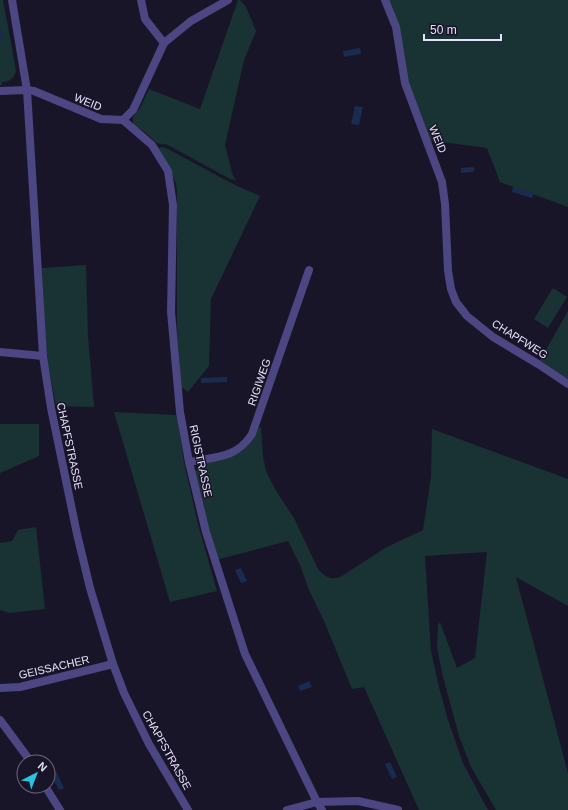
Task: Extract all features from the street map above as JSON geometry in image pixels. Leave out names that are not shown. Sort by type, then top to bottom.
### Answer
[{"type":"street","name":"CHAPFSTRASSE","points":[[12,0],[26,90],[43,356],[51,408],[77,534],[92,595],[113,664],[124,693],[149,744],[188,810]]},
{"type":"street","points":[[141,0],[145,19],[164,43]]},
{"type":"street","points":[[123,120],[133,110],[164,43],[190,21],[228,0]]},
{"type":"street","name":"WEID","points":[[385,0],[396,27],[405,83],[442,182],[445,204],[448,271],[451,289]]},
{"type":"street","points":[[0,91],[26,90]]},
{"type":"street","name":"WEID","points":[[26,90],[34,91],[101,119],[123,120]]},
{"type":"street","name":"RIGISTRASSE","points":[[123,120],[152,145],[168,171],[173,206],[171,312],[180,412],[206,532],[245,654],[322,810]]},
{"type":"street","name":"RIGIWEG","points":[[190,462],[225,456],[238,450],[246,444],[257,422],[310,270]]},
{"type":"street","name":"CHAPFWEG","points":[[451,289],[456,302],[467,316],[493,337],[568,384]]},
{"type":"street","points":[[0,352],[43,356]]},
{"type":"street","name":"GEISSACHER","points":[[0,688],[20,687],[113,664]]},
{"type":"street","points":[[0,720],[25,754]]},
{"type":"street","points":[[51,794],[60,810]]},
{"type":"street","points":[[287,810],[317,802],[358,801],[398,810]]},
{"type":"green space","points":[[0,0],[3,0],[16,70],[13,77],[10,80],[2,82],[2,85],[0,85]]},
{"type":"green space","points":[[238,0],[240,0],[246,7],[256,31],[244,60],[225,145],[233,176],[236,180],[230,179],[168,145],[157,143],[141,129],[137,129],[133,124],[133,117],[140,108],[149,89],[200,109]]},
{"type":"green space","points":[[385,0],[568,0],[568,207],[500,182],[487,148],[426,140],[405,83],[396,27]]},
{"type":"green space","points":[[162,147],[233,184],[260,196],[211,299],[209,366],[188,392],[181,387],[177,328],[177,192],[176,184],[169,166],[158,148]]},
{"type":"green space","points":[[86,265],[88,336],[94,407],[56,406],[48,363],[44,323],[42,268]]},
{"type":"green space","points":[[553,288],[567,297],[548,328],[534,319]]},
{"type":"green space","points":[[568,311],[568,384],[538,364]]},
{"type":"green space","points":[[114,412],[177,415],[184,462],[198,524],[217,591],[170,602]]},
{"type":"green space","points":[[0,424],[39,424],[39,456],[0,473]]},
{"type":"green space","points":[[259,427],[261,428],[263,456],[266,471],[275,489],[295,520],[318,569],[323,574],[331,578],[342,576],[385,548],[423,530],[431,477],[432,429],[568,479],[568,606],[516,577],[568,773],[568,810],[496,810],[471,767],[459,736],[442,673],[437,647],[438,625],[440,622],[457,668],[475,658],[487,552],[425,556],[431,651],[439,687],[448,720],[463,763],[488,810],[419,810],[364,687],[352,689],[324,621],[309,590],[300,565],[288,541],[216,560],[195,472],[201,464],[220,460],[243,450],[255,437]]},
{"type":"green space","points":[[36,527],[45,609],[9,613],[0,610],[0,543],[12,541],[18,530]]},
{"type":"water","points":[[360,48],[361,54],[344,57],[343,51]]},
{"type":"water","points":[[355,106],[363,107],[359,125],[351,124]]},
{"type":"water","points":[[473,167],[475,169],[473,172],[461,173],[461,168]]},
{"type":"water","points":[[513,187],[534,193],[532,198],[512,192]]},
{"type":"water","points":[[227,377],[227,382],[201,383],[201,378]]},
{"type":"water","points":[[241,568],[247,581],[241,583],[235,570]]},
{"type":"water","points":[[309,681],[312,687],[300,691],[298,686]]},
{"type":"water","points":[[390,762],[397,777],[392,779],[385,764]]},
{"type":"water","points":[[56,771],[64,788],[59,790],[56,785]]},
{"type":"waterway","points":[[0,31],[2,38]]}]
